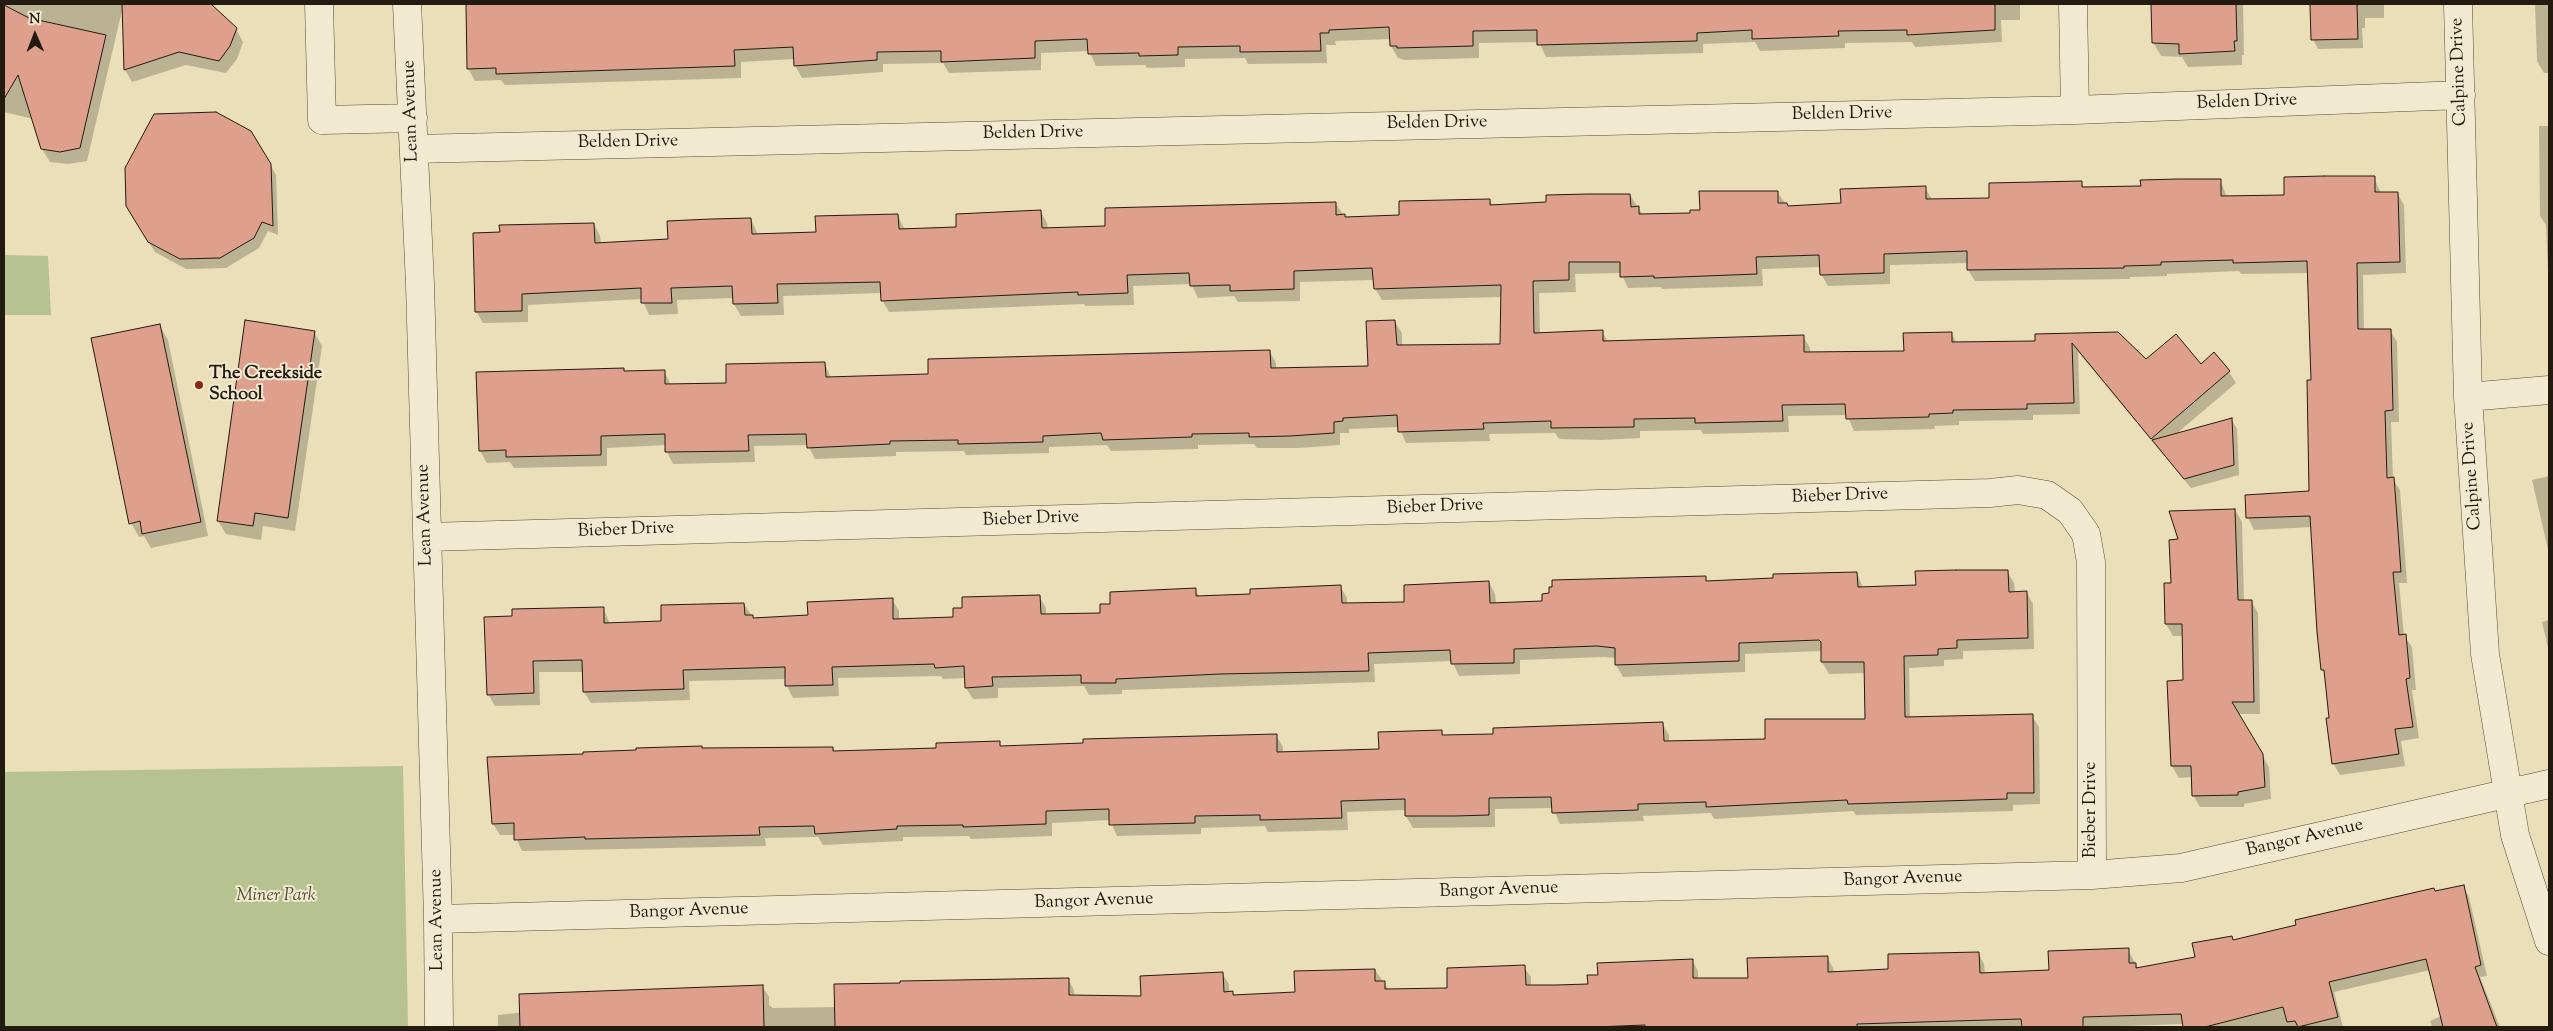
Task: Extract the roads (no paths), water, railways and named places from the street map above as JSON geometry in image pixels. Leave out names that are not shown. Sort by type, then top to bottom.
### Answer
[{"type":"street","points":[[319,4],[322,120],[413,118]]},
{"type":"street","name":"Lean Avenue","points":[[407,4],[414,149],[438,919],[439,1027]]},
{"type":"street","points":[[2073,4],[2075,110]]},
{"type":"street","name":"Calpine Drive","points":[[2458,4],[2468,397],[2484,654],[2515,835],[2549,941]]},
{"type":"street","name":"Belden Drive","points":[[414,149],[2075,110],[2461,95]]},
{"type":"street","points":[[2468,397],[2549,390]]},
{"type":"street","name":"Bieber Drive","points":[[426,537],[1990,493],[2018,490],[2047,496],[2070,511],[2086,534],[2091,562],[2092,875]]},
{"type":"street","name":"Bangor Avenue","points":[[438,919],[2092,875],[2180,868],[2549,784]]},
{"type":"place","name":"The Creekside School","points":[[199,385]]},
{"type":"park label","name":"Miner Park","points":[[276,897]]}]
